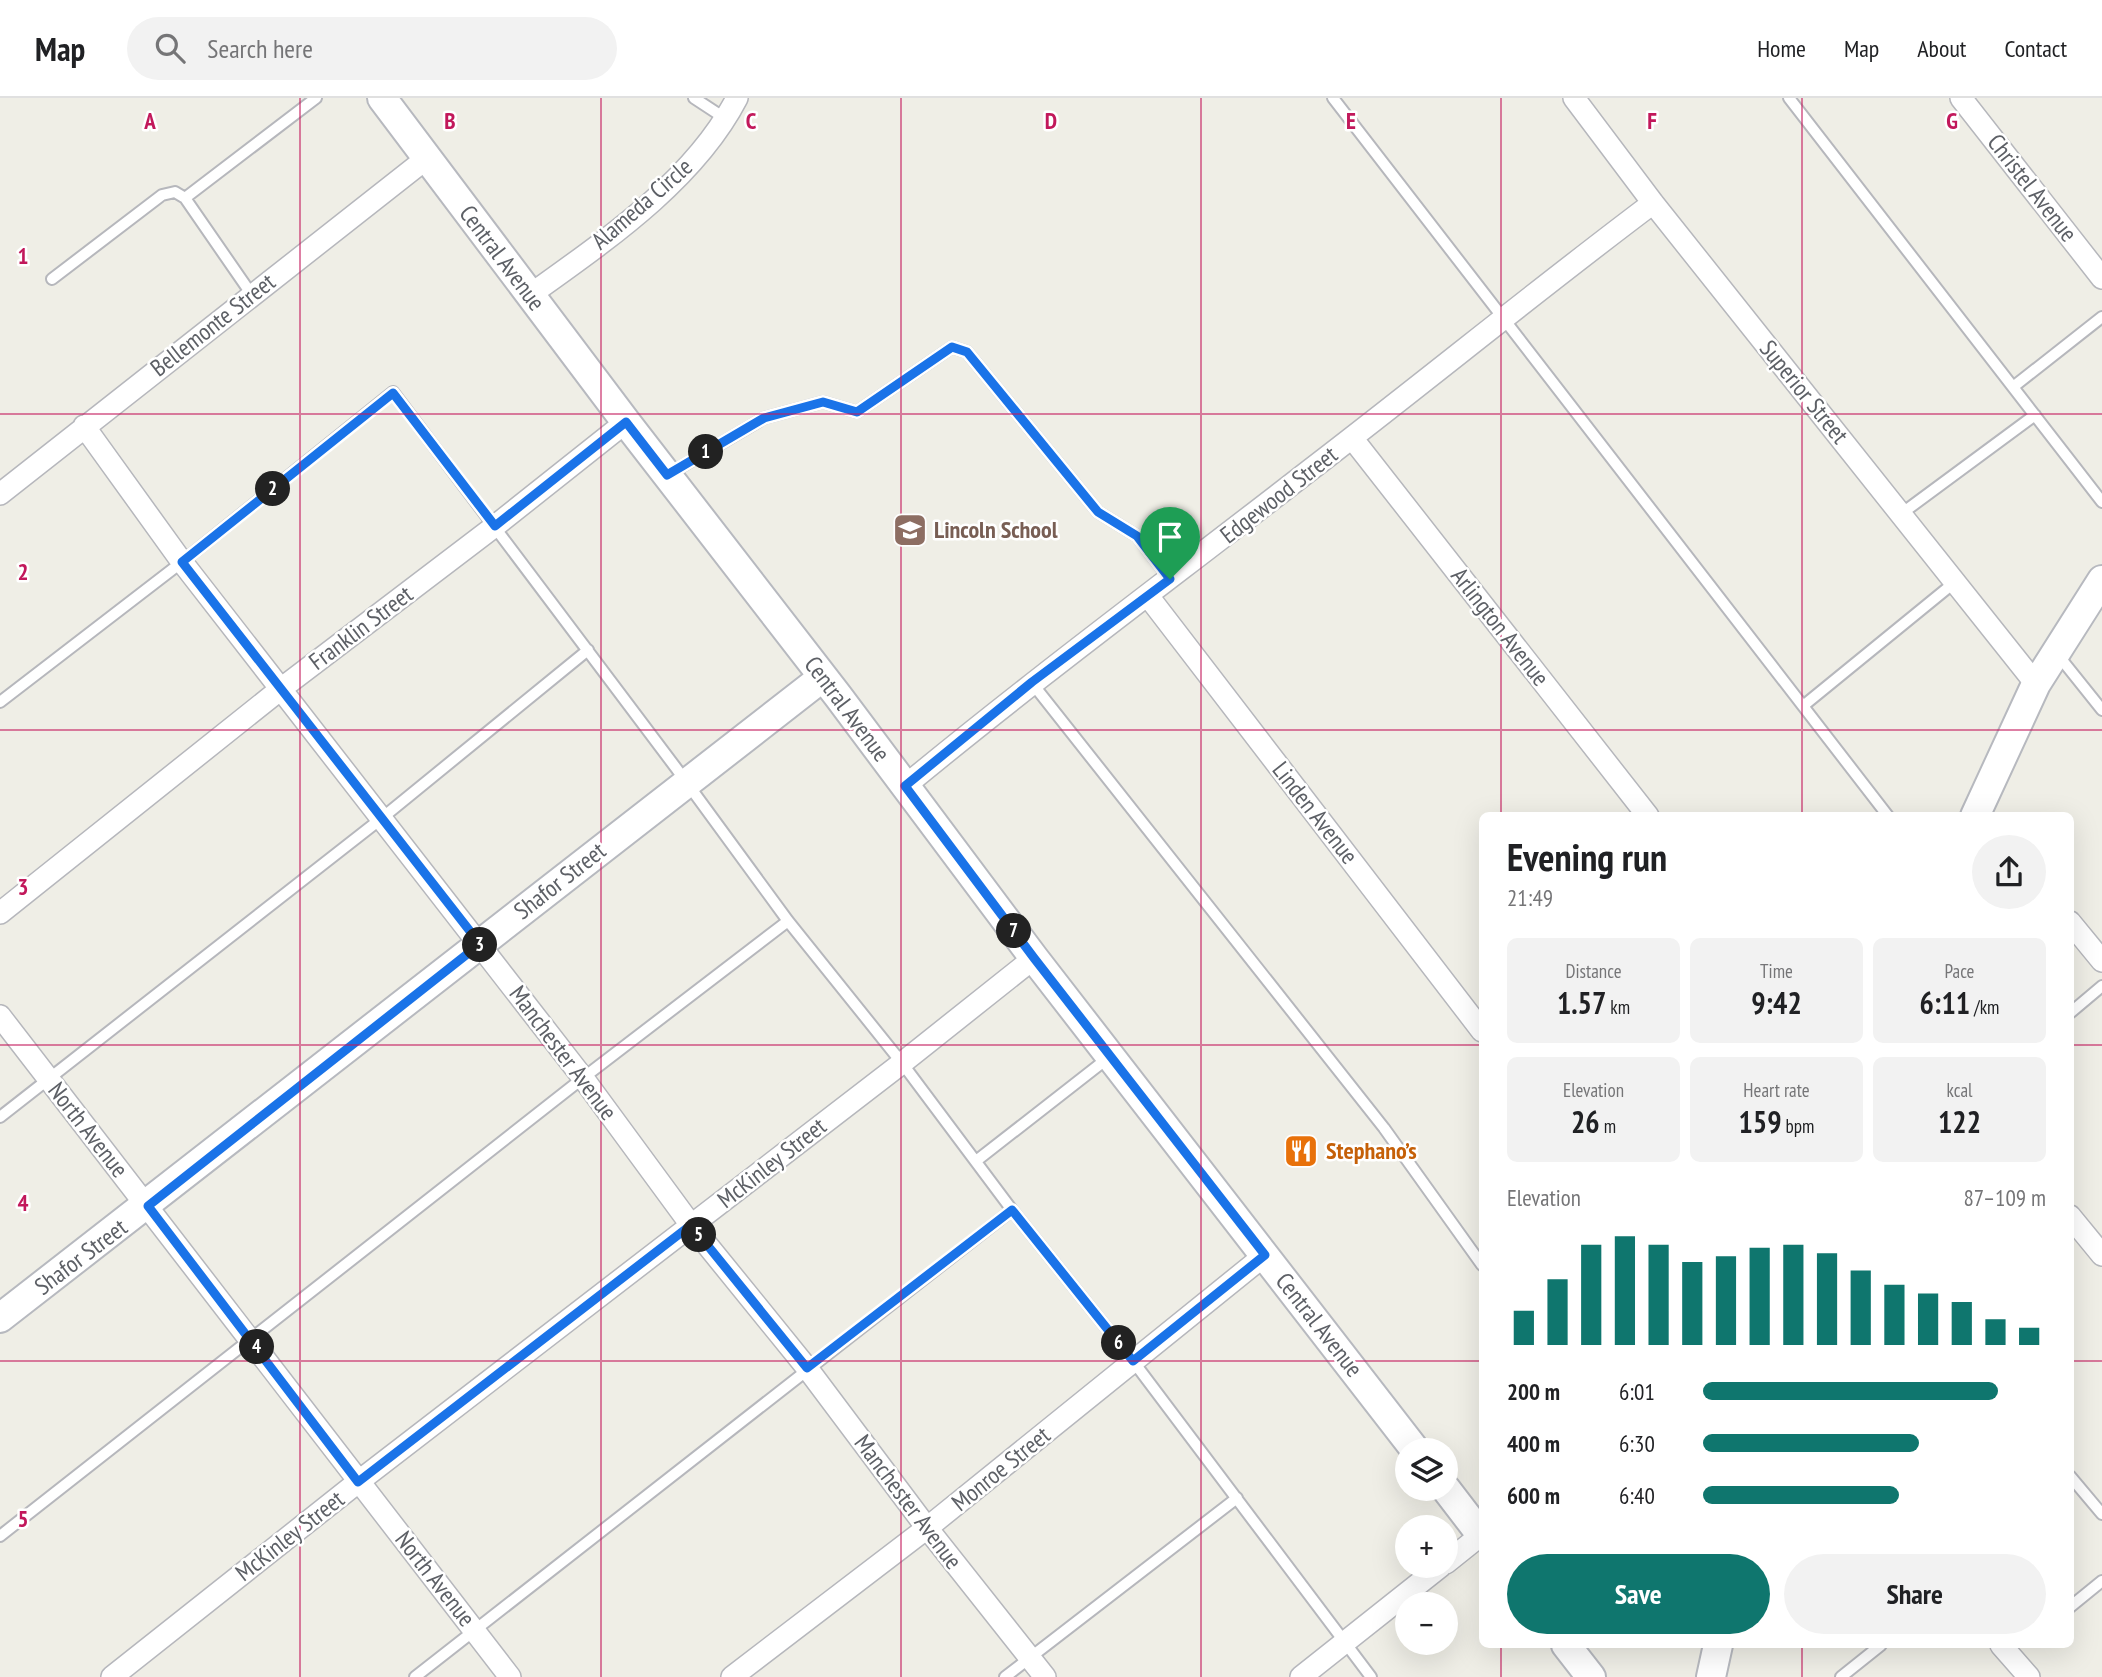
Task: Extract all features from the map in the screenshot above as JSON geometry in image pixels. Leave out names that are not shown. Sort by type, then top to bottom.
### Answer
[{"type":"street","name":"Central Avenue","points":[[382,98],[1034,958],[1406,1438]]},
{"type":"street","name":"Alameda Circle","points":[[530,295],[657,197],[685,171],[726,119],[737,98]]},
{"type":"street","name":"Superior Street","points":[[1574,98],[1653,203],[2036,684]]},
{"type":"street","name":"Christel Avenue","points":[[1961,98],[2102,278]]},
{"type":"street","name":"Bellemonte Street","points":[[0,494],[427,158]]},
{"type":"street","name":"Edgewood Street","points":[[905,786],[1032,682],[1148,596],[1503,317],[1653,203]]},
{"type":"street","name":"Franklin Street","points":[[0,913],[282,688],[495,526],[626,422]]},
{"type":"street","name":"Manchester Avenue","points":[[84,426],[182,562],[583,1078],[691,1225],[807,1368],[927,1528],[1045,1677]]},
{"type":"street","name":"Arlington Avenue","points":[[1352,438],[1645,812]]},
{"type":"street","points":[[1979,812],[2036,684],[2102,580]]},
{"type":"street","name":"Linden Avenue","points":[[1148,596],[1479,1027]]},
{"type":"street","name":"Shafor Street","points":[[0,1318],[148,1206],[823,677]]},
{"type":"street","points":[[2074,927],[2102,961]]},
{"type":"street","name":"McKinley Street","points":[[112,1677],[358,1482],[902,1063],[1034,958]]},
{"type":"street","name":"North Avenue","points":[[0,1016],[510,1677]]},
{"type":"street","points":[[2074,1221],[2102,1255]]},
{"type":"street","name":"Monroe Street","points":[[732,1677],[927,1528],[1265,1255]]},
{"type":"street","points":[[1455,1501],[1479,1532]]},
{"type":"street","points":[[1458,1554],[1479,1538]]},
{"type":"street","points":[[1301,1677],[1426,1578]]},
{"type":"street","points":[[1568,1648],[1591,1677]]},
{"type":"street","points":[[1711,1677],[1717,1648]]},
{"type":"street","points":[[2010,1650],[2029,1677]]},
{"type":"lane","points":[[185,198],[316,98]]},
{"type":"lane","points":[[694,98],[726,119]]},
{"type":"lane","points":[[1333,98],[1885,812]]},
{"type":"lane","points":[[1789,98],[2102,502]]},
{"type":"lane","points":[[52,279],[162,194],[175,192],[185,198],[252,295]]},
{"type":"lane","points":[[2013,387],[2102,317]]},
{"type":"lane","points":[[667,475],[764,418],[823,402],[857,412],[952,347],[967,352],[1098,512],[1137,536],[1170,579]]},
{"type":"lane","points":[[0,702],[182,562],[393,393],[687,782],[788,921],[1133,1361],[1371,1677]]},
{"type":"lane","points":[[1901,514],[2035,415]]},
{"type":"lane","points":[[1803,706],[1955,582]]},
{"type":"lane","points":[[0,1117],[382,818],[588,650]]},
{"type":"lane","points":[[2055,652],[2102,710]]},
{"type":"lane","points":[[1032,682],[1384,1128],[1479,1261]]},
{"type":"lane","points":[[0,1536],[583,1078],[788,921]]},
{"type":"lane","points":[[2074,1010],[2102,986]]},
{"type":"lane","points":[[976,1161],[1111,1056]]},
{"type":"lane","points":[[415,1677],[1012,1210]]},
{"type":"lane","points":[[2074,1481],[2102,1514]]},
{"type":"lane","points":[[1005,1677],[1237,1498]]},
{"type":"lane","points":[[2074,1604],[2102,1581]]},
{"type":"lane","points":[[1841,1677],[1877,1648]]},
{"type":"place","name":"Lincoln School","points":[[910,530]]},
{"type":"place","name":"Stephano’s","points":[[1301,1151]]},
{"type":"route","points":[[952,347],[967,352],[1098,512],[1137,536],[1170,579],[1032,682],[905,786],[1034,958],[1265,1255],[1133,1361],[1012,1210],[807,1368],[691,1225],[358,1482],[148,1206],[480,944],[182,562],[393,393],[495,526],[626,422],[667,475],[764,418],[823,402],[857,412],[952,347]]}]
